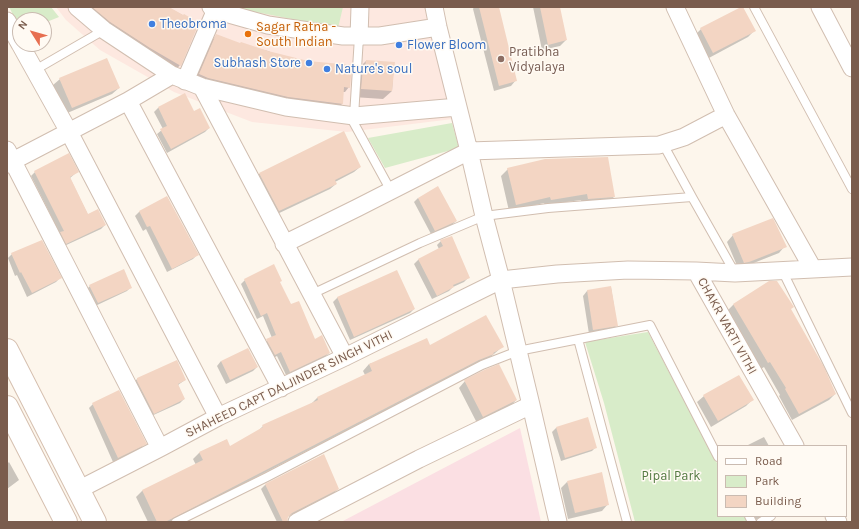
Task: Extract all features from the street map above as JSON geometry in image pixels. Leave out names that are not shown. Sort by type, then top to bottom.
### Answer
[{"type":"main road","points":[[7,350],[95,522]]},
{"type":"main road","points":[[9,416],[66,522]]},
{"type":"street","points":[[77,7],[104,30],[179,78],[202,87],[286,107],[352,115],[458,107]]},
{"type":"street","points":[[359,37],[360,7]]},
{"type":"street","points":[[434,7],[484,216],[501,280],[558,522]]},
{"type":"street","points":[[675,7],[726,115],[814,269]]},
{"type":"street","points":[[820,7],[852,68]]},
{"type":"street","points":[[160,448],[9,158],[69,132],[128,100],[179,78],[215,8],[268,24],[343,36],[380,36],[438,27]]},
{"type":"street","points":[[7,21],[12,30]]},
{"type":"street","points":[[24,52],[69,132],[218,417]]},
{"type":"street","points":[[202,87],[345,357]]},
{"type":"street","points":[[128,100],[281,388]]},
{"type":"street","points":[[284,244],[469,151],[659,145],[684,137],[726,115]]},
{"type":"street","points":[[696,271],[735,273],[852,267]]},
{"type":"street","name":"CHAKR VARTI VITHI","points":[[501,280],[564,273],[628,270],[696,271],[794,445]]},
{"type":"street","name":"SHAHEED CAPT DALJINDER SINGH VITHI","points":[[78,490],[218,417],[281,388],[501,280]]},
{"type":"street","points":[[297,522],[419,459],[531,405]]},
{"type":"lane","points":[[754,7],[852,189]]},
{"type":"lane","points":[[34,70],[104,30]]},
{"type":"lane","points":[[359,37],[352,115],[391,191]]},
{"type":"lane","points":[[663,144],[735,273]]},
{"type":"lane","points":[[312,294],[420,243],[484,216],[548,208],[692,197]]},
{"type":"lane","points":[[782,270],[852,413]]},
{"type":"lane","points":[[176,522],[267,477],[482,365],[518,351],[650,325],[717,455]]},
{"type":"lane","points":[[578,339],[626,522]]},
{"type":"shaded area","points":[[56,7],[434,7],[461,118],[347,132],[252,122],[174,92],[100,50],[66,20]]},
{"type":"shaded area","points":[[520,428],[541,522],[341,522]]},
{"type":"green space","points":[[9,7],[51,7],[59,17],[52,20],[52,12],[12,13]]},
{"type":"green space","points":[[230,7],[343,7],[338,28]]},
{"type":"green space","points":[[452,123],[459,148],[385,168],[368,138]]},
{"type":"green space","name":"Pipal Park","points":[[648,332],[717,463],[717,517],[745,517],[746,522],[635,522],[604,403],[585,342]]},
{"type":"building","points":[[92,7],[169,7],[199,23],[181,66],[110,22]]},
{"type":"building","points":[[479,7],[499,7],[517,81],[499,86]]},
{"type":"building","points":[[540,7],[560,7],[567,40],[548,45]]},
{"type":"building","points":[[743,7],[756,31],[713,53],[700,28]]},
{"type":"building","points":[[216,34],[240,43],[241,42],[268,51],[308,61],[352,65],[350,88],[344,87],[343,104],[288,97],[208,78],[199,74]]},
{"type":"building","points":[[107,58],[120,88],[72,108],[59,78]]},
{"type":"building","points":[[366,60],[395,62],[392,91],[361,89],[363,67],[365,67]]},
{"type":"building","points":[[185,93],[194,111],[200,108],[210,128],[171,149],[160,129],[167,126],[158,107]]},
{"type":"building","points":[[344,131],[361,167],[335,180],[337,184],[279,211],[259,173]]},
{"type":"building","points":[[69,153],[79,172],[70,177],[88,214],[98,209],[106,225],[66,244],[60,232],[64,231],[34,171]]},
{"type":"building","points":[[608,157],[615,197],[588,199],[587,194],[551,200],[550,197],[516,205],[507,168],[545,159]]},
{"type":"building","points":[[438,186],[457,221],[435,231],[418,198]]},
{"type":"building","points":[[167,196],[199,255],[172,269],[150,226],[147,227],[139,211]]},
{"type":"building","points":[[773,218],[787,247],[744,263],[732,234]]},
{"type":"building","points":[[452,236],[470,278],[453,285],[454,287],[437,296],[418,259],[443,246],[440,240]]},
{"type":"building","points":[[42,240],[62,278],[32,293],[21,272],[20,273],[11,253]]},
{"type":"building","points":[[274,264],[282,281],[280,282],[291,304],[299,301],[315,339],[322,335],[330,353],[290,372],[281,352],[275,355],[266,339],[276,335],[267,313],[261,316],[244,279]]},
{"type":"building","points":[[124,269],[132,288],[98,303],[89,285]]},
{"type":"building","points":[[397,270],[415,309],[354,337],[337,297]]},
{"type":"building","points":[[769,281],[777,281],[794,307],[791,309],[824,367],[836,394],[799,414],[785,389],[786,388],[770,362],[768,363],[733,304]]},
{"type":"building","points":[[611,286],[618,326],[593,330],[587,290]]},
{"type":"building","points":[[486,315],[504,347],[493,353],[494,354],[479,360],[165,522],[157,522],[142,490],[203,460],[199,452],[227,439],[230,446],[263,427],[262,425],[318,400],[317,397],[372,371],[369,364],[427,338],[430,345]]},
{"type":"building","points":[[248,348],[258,367],[230,380],[221,361]]},
{"type":"building","points":[[177,360],[186,380],[178,384],[185,399],[154,414],[137,381],[137,378]]},
{"type":"building","points":[[499,364],[517,400],[483,417],[464,380]]},
{"type":"building","points":[[739,375],[754,400],[718,421],[703,395]]},
{"type":"building","points":[[119,390],[147,444],[118,458],[92,403]]},
{"type":"building","points":[[588,417],[597,448],[565,458],[556,427]]},
{"type":"building","points":[[324,454],[339,489],[292,513],[288,517],[287,522],[283,522],[265,484]]},
{"type":"building","points":[[602,472],[609,505],[575,513],[567,481]]},
{"type":"place","name":"Theobroma","points":[[152,24]]},
{"type":"place","name":"Sagar Ratna - South Indian","points":[[248,34]]},
{"type":"place","name":"Flower Bloom","points":[[399,45]]},
{"type":"place","name":"Pratibha Vidyalaya","points":[[501,59]]},
{"type":"place","name":"Subhash Store","points":[[309,63]]},
{"type":"place","name":"Nature's soul","points":[[327,69]]}]
